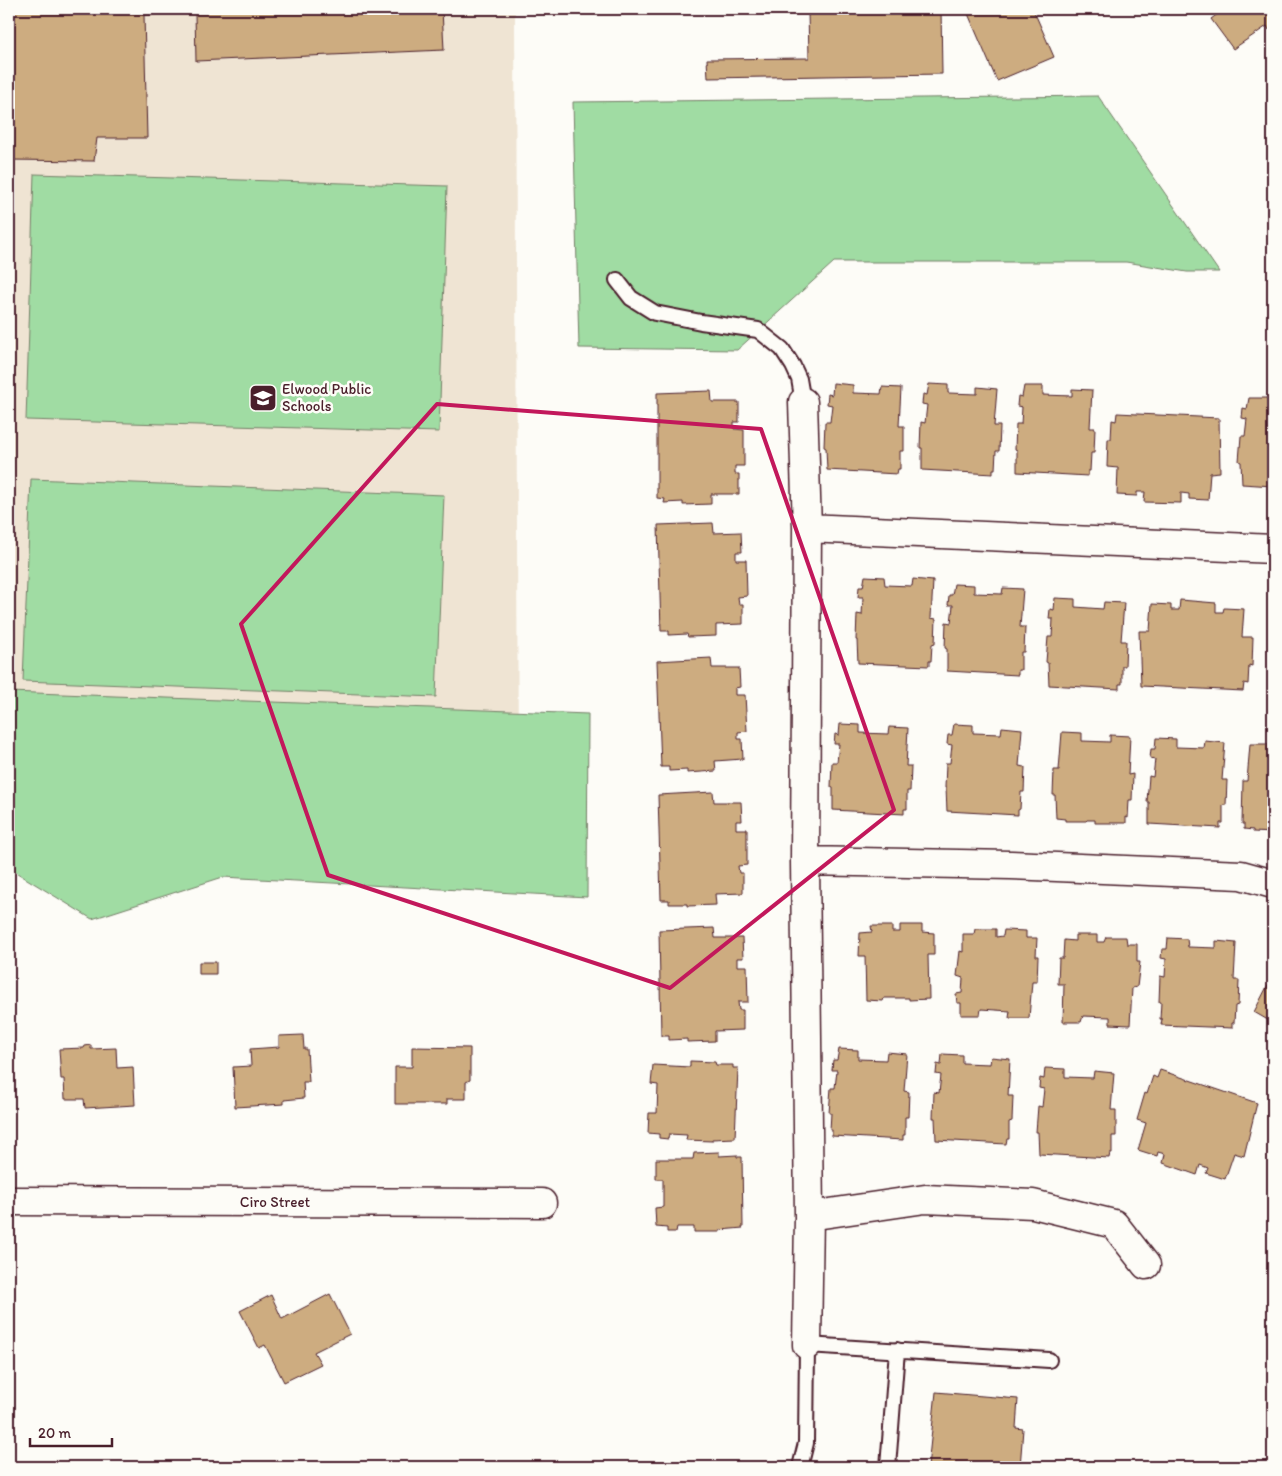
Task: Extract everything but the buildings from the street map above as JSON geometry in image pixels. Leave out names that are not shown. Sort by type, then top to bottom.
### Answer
[{"type":"street","points":[[803,402],[807,528],[805,862],[809,1216],[807,1345]]},
{"type":"street","points":[[807,528],[1273,549]]},
{"type":"street","points":[[805,862],[1011,865],[1241,875],[1273,884]]},
{"type":"street","points":[[809,1216],[925,1199],[1033,1204],[1114,1224],[1146,1265]]},
{"type":"street","name":"Ciro Street","points":[[9,1201],[542,1203]]},
{"type":"lane","points":[[617,280],[631,298],[655,313],[758,330],[782,349],[793,366],[799,379],[803,402]]},
{"type":"lane","points":[[800,1467],[806,1443],[807,1345],[1049,1360]]},
{"type":"lane","points":[[888,1467],[897,1350]]},
{"type":"highlighted area","points":[[437,404],[761,429],[894,810],[670,988],[328,875],[241,624]]},
{"type":"shaded area","name":"Elwood Public Schools","points":[[9,9],[515,9],[518,788],[9,787]]},
{"type":"green space","points":[[1098,96],[1219,272],[1187,272],[1126,262],[834,262],[737,350],[579,348],[573,102]]},
{"type":"green space","points":[[34,174],[447,186],[439,432],[26,420]]},
{"type":"green space","points":[[31,479],[444,495],[436,697],[23,681]]},
{"type":"green space","points":[[9,692],[588,714],[587,897],[223,877],[92,919],[9,868]]},
{"type":"place","name":"Elwood Public Schools","points":[[263,398]]}]
